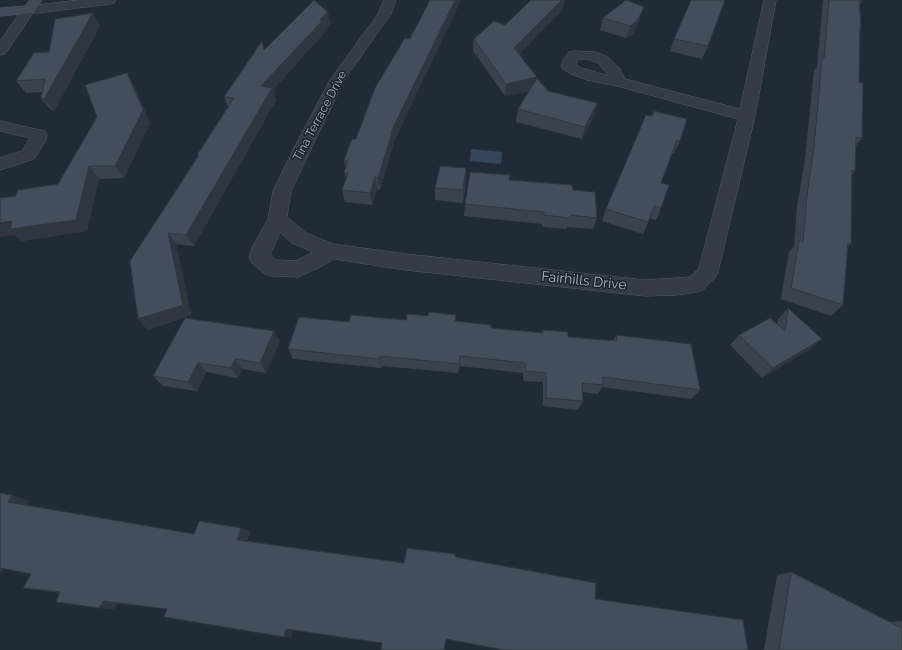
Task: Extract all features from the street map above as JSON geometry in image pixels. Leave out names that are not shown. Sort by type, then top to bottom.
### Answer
[{"type":"main road","points":[[0,12],[32,5]]},
{"type":"street","points":[[0,51],[32,5],[110,0]]},
{"type":"street","name":"Tina Terrace Drive","points":[[331,251],[298,269],[272,268],[259,258],[262,248],[277,219],[282,190],[302,148],[337,80],[384,14],[390,0]]},
{"type":"street","name":"Fairhills Drive","points":[[277,219],[299,238],[331,251],[406,262],[645,288],[677,287],[696,284],[708,272],[746,116],[770,0]]},
{"type":"street","points":[[618,82],[746,116]]},
{"type":"street","points":[[0,126],[40,135],[28,155],[0,164]]},
{"type":"water","points":[[471,149],[502,152],[501,164],[470,161]]},
{"type":"building","points":[[314,0],[328,12],[320,20],[322,21],[261,86],[272,88],[186,235],[168,233],[183,305],[138,319],[130,261],[234,98],[224,97],[262,41],[264,50]]},
{"type":"building","points":[[430,0],[455,0],[391,132],[392,133],[378,178],[375,177],[370,193],[342,190],[348,173],[344,172],[348,161],[344,160],[352,139],[356,139],[375,88],[405,38],[410,39]]},
{"type":"building","points":[[531,0],[562,0],[514,48],[537,77],[506,84],[474,39],[494,21],[505,25]]},
{"type":"building","points":[[626,0],[644,7],[637,21],[630,26],[603,18]]},
{"type":"building","points":[[691,0],[725,0],[708,46],[674,39]]},
{"type":"building","points":[[829,0],[862,0],[859,1],[861,28],[859,82],[863,83],[862,138],[856,137],[855,171],[852,170],[851,244],[848,243],[843,305],[791,288],[799,241],[803,242],[822,58],[824,58]]},
{"type":"building","points":[[93,13],[44,99],[41,98],[45,79],[16,81],[34,53],[49,52],[55,19]]},
{"type":"building","points":[[127,73],[143,110],[115,166],[89,166],[76,220],[10,229],[12,221],[0,223],[0,198],[16,196],[18,190],[58,184],[97,117],[85,85]]},
{"type":"building","points":[[537,78],[548,91],[597,103],[585,127],[518,109]]},
{"type":"building","points":[[654,111],[687,119],[680,141],[677,140],[661,183],[669,185],[661,208],[654,206],[648,222],[606,209],[646,115],[652,116]]},
{"type":"building","points":[[440,166],[466,168],[463,190],[435,188]]},
{"type":"building","points":[[470,172],[510,175],[509,180],[572,185],[573,190],[595,192],[597,218],[570,215],[570,218],[544,215],[544,212],[465,204]]},
{"type":"building","points":[[788,308],[822,339],[773,368],[739,335],[770,318],[785,331]]},
{"type":"building","points":[[429,312],[456,315],[455,321],[491,325],[491,328],[543,333],[543,330],[568,332],[568,337],[617,341],[616,335],[691,344],[700,390],[603,377],[603,385],[582,383],[583,401],[546,398],[546,373],[525,371],[526,363],[460,356],[459,364],[380,356],[379,359],[288,349],[299,317],[349,322],[351,315],[406,320],[407,314],[428,316]]},
{"type":"building","points":[[185,318],[274,331],[260,363],[235,359],[231,368],[198,363],[188,382],[153,376]]},
{"type":"building","points":[[0,493],[12,495],[8,502],[194,534],[199,521],[241,528],[237,540],[404,563],[407,548],[455,554],[455,557],[596,583],[595,599],[743,620],[748,650],[505,650],[446,639],[444,650],[381,650],[382,643],[286,629],[284,637],[164,617],[167,609],[103,601],[99,608],[56,602],[60,592],[23,588],[31,574],[0,568]]},
{"type":"building","points":[[791,572],[902,628],[902,650],[779,650]]}]
